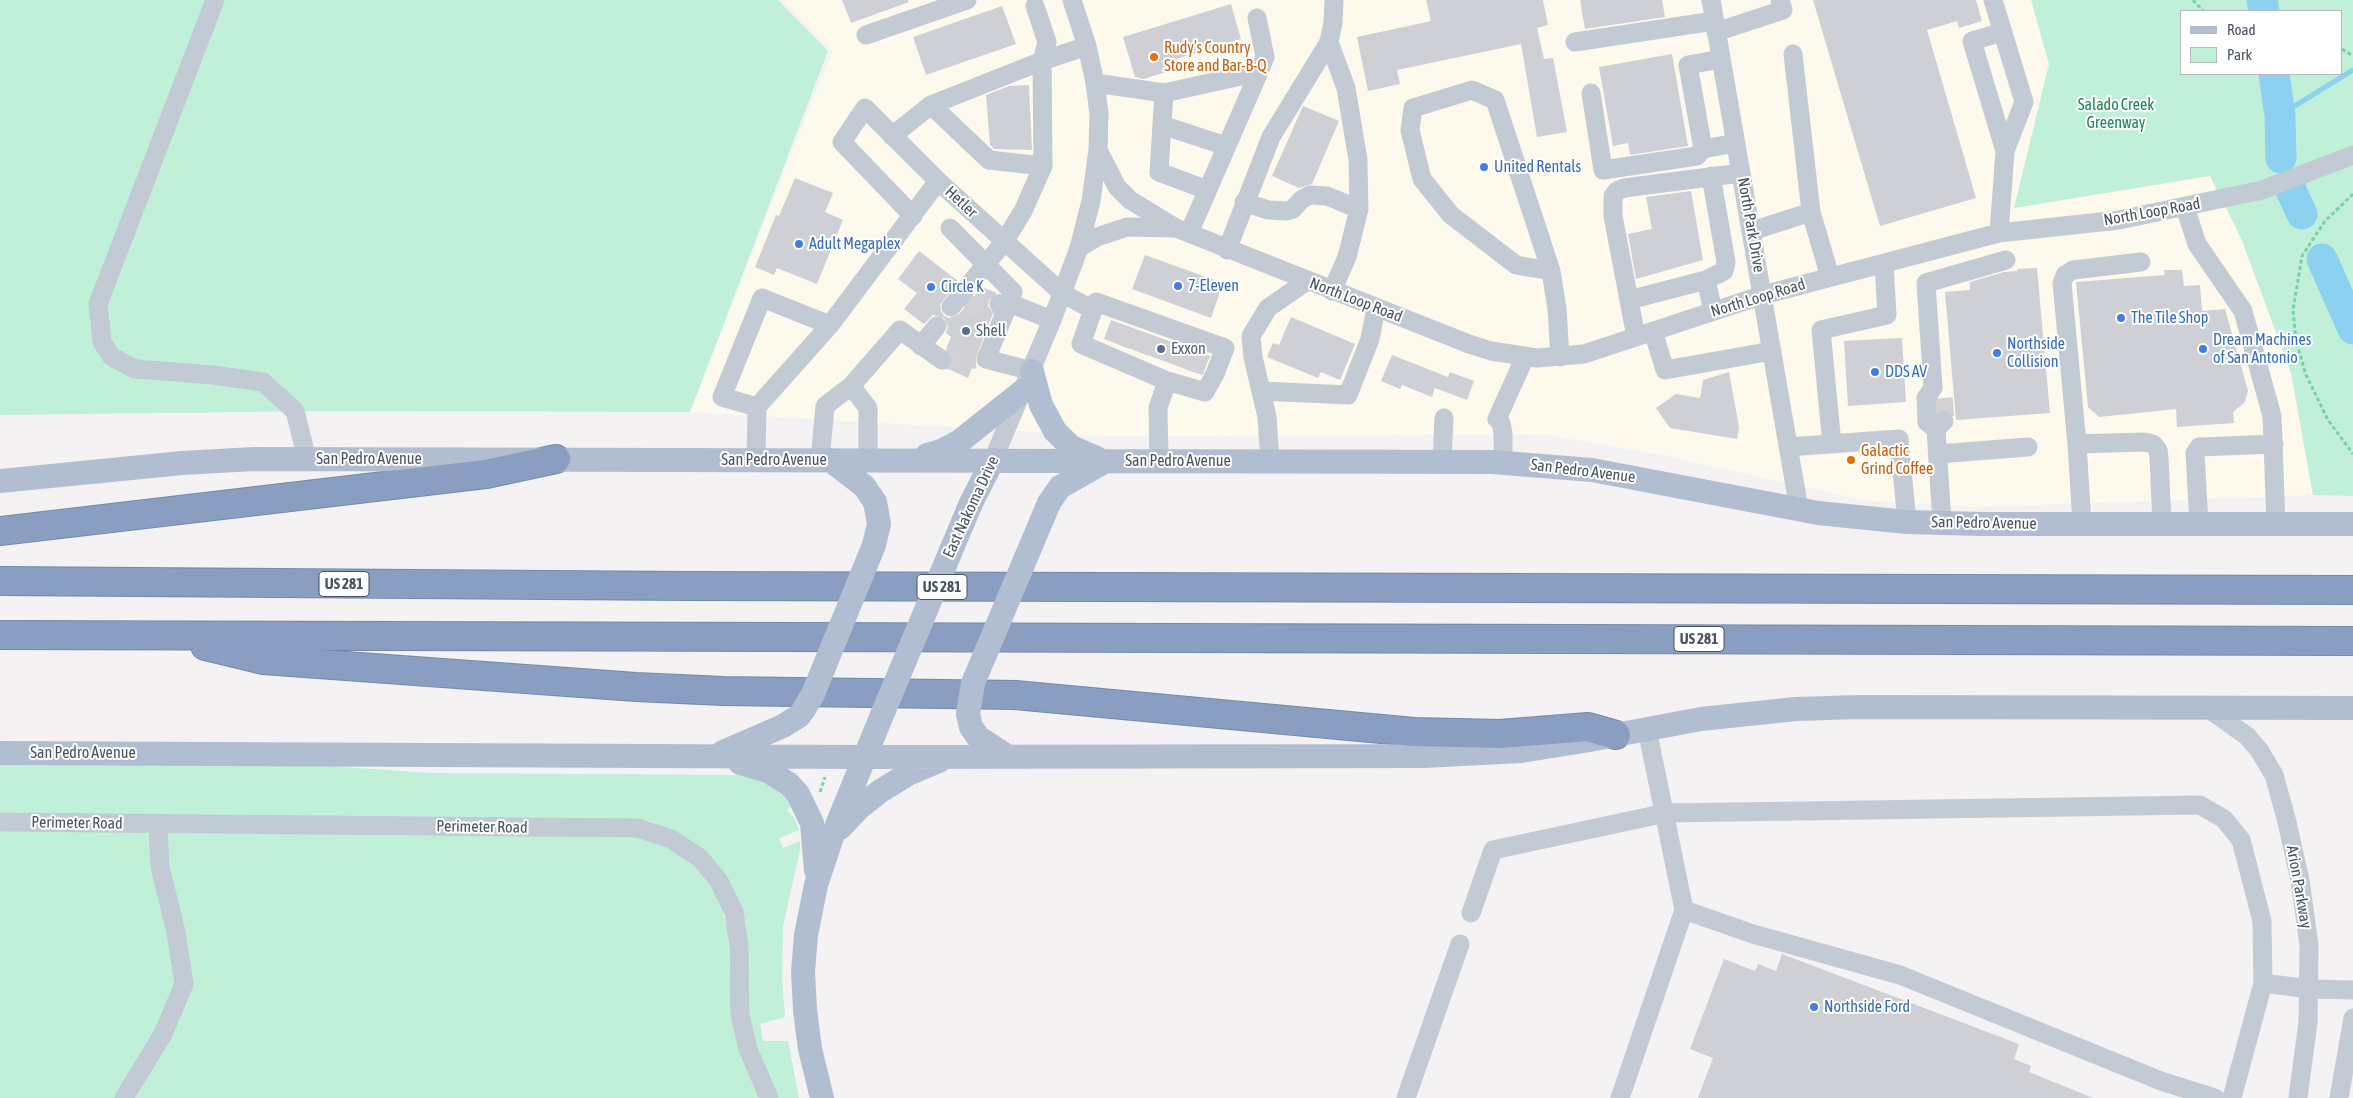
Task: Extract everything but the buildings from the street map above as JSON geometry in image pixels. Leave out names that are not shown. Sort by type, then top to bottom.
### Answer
[{"type":"highway","points":[[0,531],[486,474],[556,459]]},
{"type":"highway","name":"US 281","points":[[0,581],[707,586],[2353,590]]},
{"type":"highway","name":"US 281","points":[[0,635],[2353,641]]},
{"type":"highway","points":[[162,635],[263,660],[626,686],[723,691],[1015,696],[1414,732],[1500,734],[1588,727],[1616,735]]},
{"type":"main road","points":[[904,460],[941,451],[952,446],[979,428],[1027,381],[1055,431],[1071,447],[1106,461]]},
{"type":"main road","name":"San Pedro Avenue","points":[[0,481],[182,463],[304,459],[1503,463],[1600,471],[1799,509],[1907,522],[1942,524],[2353,524]]},
{"type":"main road","points":[[714,756],[783,726],[799,716],[813,694],[874,545],[879,524],[875,502],[864,486],[825,460]]},
{"type":"main road","name":"East Nakoma Drive","points":[[822,1098],[810,1049],[803,972],[806,935],[816,884],[832,837],[864,757],[971,503],[993,460]]},
{"type":"main road","points":[[1007,756],[978,737],[971,727],[968,714],[973,683],[1049,503],[1060,487],[1106,461]]},
{"type":"main road","name":"San Pedro Avenue","points":[[0,753],[864,757],[1456,755],[1521,750],[1733,714],[1827,707],[2353,708]]},
{"type":"main road","points":[[714,756],[768,771],[789,784],[798,794],[808,812],[814,833],[816,884]]},
{"type":"main road","points":[[832,837],[860,807],[896,780],[954,756]]},
{"type":"street","points":[[215,0],[98,304],[102,342],[112,357],[135,369],[213,375],[263,382],[295,411],[304,446],[304,459]]},
{"type":"street","points":[[866,34],[967,0]]},
{"type":"street","name":"East Nakoma Drive","points":[[993,460],[1052,320],[1079,248],[1088,217],[1098,150],[1099,114],[1087,46],[1072,0]]},
{"type":"street","points":[[1227,250],[1244,202],[1271,137],[1329,42],[1334,0]]},
{"type":"street","name":"North Park Drive","points":[[1711,0],[1799,509]]},
{"type":"street","points":[[1575,42],[1715,27],[1783,10],[1780,0]]},
{"type":"street","points":[[1994,0],[2024,102],[2004,151],[1999,233]]},
{"type":"street","points":[[964,306],[951,307],[1004,242],[1023,212],[1043,166],[1042,61],[1047,42],[1035,6]]},
{"type":"street","points":[[1182,230],[1207,190],[1265,57],[1257,18]]},
{"type":"street","points":[[2003,32],[1972,41],[2004,151]]},
{"type":"street","points":[[1329,42],[1346,88],[1358,160],[1359,209],[1347,257],[1332,291]]},
{"type":"street","points":[[892,136],[930,106],[1042,61],[1087,46]]},
{"type":"street","points":[[1793,54],[1811,212],[1830,277]]},
{"type":"street","points":[[1703,149],[1688,64],[1721,59]]},
{"type":"street","points":[[1095,83],[1164,93],[1259,72]]},
{"type":"street","points":[[1551,271],[1516,265],[1451,215],[1422,179],[1410,130],[1412,108],[1472,90],[1495,100],[1551,271],[1557,309],[1560,357]]},
{"type":"street","points":[[1164,93],[1159,172],[1207,190]]},
{"type":"street","points":[[1590,93],[1603,170],[1697,156],[1703,149],[1736,143]]},
{"type":"street","points":[[930,106],[989,160],[1043,166]]},
{"type":"street","name":"Hetler","points":[[913,216],[842,142],[865,108],[938,181],[1004,242],[1062,293],[1093,310]]},
{"type":"street","points":[[1162,125],[1226,146]]},
{"type":"street","name":"North Loop Road","points":[[1098,150],[1117,187],[1130,200],[1182,230],[1227,250],[1468,344],[1491,351],[1525,357],[1560,357],[1584,354],[1763,295],[1999,233],[2119,220],[2262,190],[2353,155]]},
{"type":"street","points":[[1742,173],[1624,188],[1617,191],[1613,196],[1613,216],[1629,300],[1644,334],[1665,370],[1772,351]]},
{"type":"street","points":[[1629,300],[1706,280],[1724,271],[1726,262],[1711,176]]},
{"type":"street","points":[[756,460],[757,407],[830,325],[938,181]]},
{"type":"street","points":[[1244,202],[1268,210],[1287,211],[1293,209],[1301,200],[1310,195],[1327,196],[1359,209]]},
{"type":"street","points":[[2185,207],[2197,244],[2243,311],[2272,416],[2276,524]]},
{"type":"street","points":[[1752,231],[1811,212]]},
{"type":"street","name":"North Loop Road","points":[[1079,248],[1097,237],[1127,227],[1182,230]]},
{"type":"street","points":[[950,228],[1014,292],[1004,303],[981,359],[1027,381]]},
{"type":"street","points":[[1923,253],[1938,393],[1926,398],[1927,422],[1941,425],[1938,454],[1942,524]]},
{"type":"street","points":[[1926,282],[2006,260]]},
{"type":"street","points":[[2082,524],[2077,444],[2062,284],[2065,275],[2073,270],[2141,262]]},
{"type":"street","points":[[1832,444],[1821,330],[1887,315],[1884,263]]},
{"type":"street","points":[[1706,280],[1713,312]]},
{"type":"street","points":[[1270,462],[1267,416],[1253,357],[1251,336],[1268,308],[1307,281]]},
{"type":"street","points":[[757,407],[722,397],[762,298],[830,325]]},
{"type":"street","points":[[1096,302],[1130,320],[1194,344],[1224,348],[1215,374],[1205,392],[1191,379],[1164,372],[1117,352],[1081,344],[1093,310],[1096,302]]},
{"type":"street","points":[[1004,303],[1052,320]]},
{"type":"street","points":[[1261,391],[1348,395],[1370,339],[1376,308]]},
{"type":"street","points":[[922,346],[937,326]]},
{"type":"street","points":[[825,460],[825,406],[851,386],[900,330],[942,360]]},
{"type":"street","points":[[1503,463],[1503,433],[1501,423],[1497,418],[1525,357]]},
{"type":"street","points":[[1159,461],[1158,408],[1164,372]]},
{"type":"street","points":[[851,386],[868,408],[868,461]]},
{"type":"street","points":[[1442,462],[1444,418]]},
{"type":"street","points":[[1788,447],[1900,439],[1907,522]]},
{"type":"street","points":[[2077,444],[2144,442],[2153,444],[2158,450],[2159,457],[2162,524]]},
{"type":"street","points":[[2199,524],[2195,453],[2199,447],[2274,444]]},
{"type":"street","points":[[1938,454],[2028,446]]},
{"type":"street","name":"Arion Parkway","points":[[2206,707],[2247,736],[2259,750],[2274,775],[2300,880],[2309,946],[2310,989],[2308,1022],[2298,1098]]},
{"type":"street","points":[[1620,1098],[1684,910],[1648,729]]},
{"type":"street","points":[[1471,913],[1493,850],[1666,813],[2200,805],[2224,819],[2241,840],[2262,921],[2264,983],[2232,1098]]},
{"type":"street","name":"Perimeter Road","points":[[0,822],[638,828],[671,840],[700,858],[719,881],[734,912],[739,947],[740,1015],[748,1049],[769,1098]]},
{"type":"street","points":[[124,1098],[163,1034],[184,984],[176,932],[160,867],[158,824]]},
{"type":"street","points":[[1684,910],[1753,934],[1900,975],[2175,1092],[2215,1098]]},
{"type":"street","points":[[1406,1098],[1460,944]]},
{"type":"street","points":[[2264,983],[2310,989],[2353,990]]},
{"type":"street","points":[[2339,1098],[2353,1018]]},
{"type":"path","points":[[2193,0],[2202,10]]},
{"type":"path","points":[[2353,194],[2325,221],[2302,256],[2293,310],[2296,341],[2306,375],[2328,420],[2353,454]]},
{"type":"path","points":[[819,796],[825,776],[828,777]]},
{"type":"shaded area","points":[[782,0],[2031,0],[2049,64],[2014,208],[2210,176],[2241,238],[2291,373],[2313,495],[1979,507],[1862,500],[1667,456],[1549,435],[1105,436],[690,412],[832,51]]},
{"type":"green space","points":[[0,0],[778,0],[828,51],[690,412],[320,411],[0,415]]},
{"type":"green space","name":"Salado Creek Greenway","points":[[2031,0],[2353,0],[2353,496],[2313,495],[2291,373],[2241,238],[2210,176],[2014,208],[2049,64]]},
{"type":"green space","points":[[0,763],[290,763],[429,773],[738,775],[764,781],[778,790],[792,805],[787,810],[794,818],[799,830],[779,838],[783,848],[800,841],[800,850],[783,926],[782,979],[785,1017],[760,1024],[763,1041],[788,1041],[799,1098],[778,1098],[755,1042],[749,1018],[743,922],[666,828],[649,821],[606,818],[0,816]]},
{"type":"green space","points":[[0,829],[626,835],[651,840],[675,850],[694,866],[711,884],[720,900],[728,931],[731,1007],[760,1098],[0,1098]]},
{"type":"waterway","points":[[2262,0],[2264,10]]},
{"type":"waterway","points":[[2280,115],[2353,70]]},
{"type":"waterway","points":[[2274,75],[2280,115],[2281,158]]},
{"type":"waterway","points":[[2290,188],[2302,214]]},
{"type":"waterway","points":[[2322,259],[2353,329]]},
{"type":"tunnel","points":[[964,306],[999,304]]},
{"type":"tunnel","points":[[1120,345],[1128,326]]},
{"type":"tunnel","points":[[1139,352],[1147,333]]},
{"type":"tunnel","points":[[1157,358],[1164,339]]},
{"type":"tunnel","points":[[1176,365],[1183,346]]},
{"type":"tunnel","points":[[1194,372],[1200,353]]},
{"type":"tunnel","points":[[942,360],[976,359]]},
{"type":"tunnel","points":[[1943,398],[1945,420]]},
{"type":"place","name":"Rudy’s Country Store and Bar-B-Q","points":[[1154,57]]},
{"type":"place","name":"United Rentals","points":[[1484,167]]},
{"type":"place","name":"Adult Megaplex","points":[[799,244]]},
{"type":"place","name":"7-Eleven","points":[[1178,286]]},
{"type":"place","name":"Circle K","points":[[931,287]]},
{"type":"place","name":"The Tile Shop","points":[[2121,318]]},
{"type":"place","name":"Shell","points":[[966,331]]},
{"type":"place","name":"Exxon","points":[[1161,349]]},
{"type":"place","name":"Dream Machines of San Antonio","points":[[2203,349]]},
{"type":"place","name":"Northside Collision","points":[[1997,353]]},
{"type":"place","name":"DDS AV","points":[[1875,372]]},
{"type":"place","name":"Galactic Grind Coffee","points":[[1851,460]]},
{"type":"place","name":"Northside Ford","points":[[1814,1007]]}]
